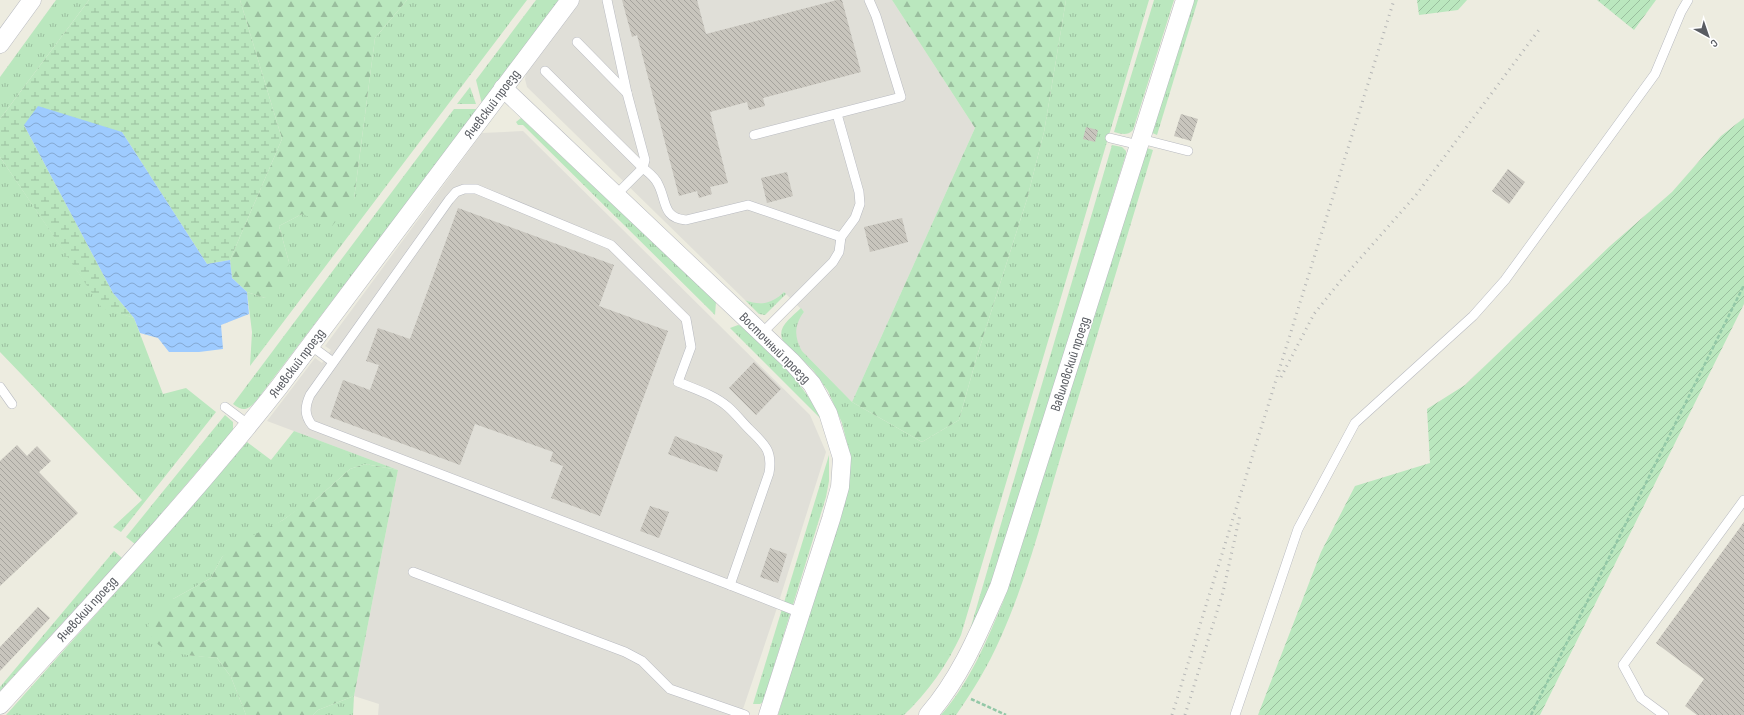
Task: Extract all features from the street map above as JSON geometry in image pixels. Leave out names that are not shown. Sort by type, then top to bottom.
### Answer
[{"type":"street","points":[[0,44],[32,0]]},
{"type":"street","name":"Ячевский проезд","points":[[0,705],[153,536],[249,425],[570,0]]},
{"type":"street","name":"Вавиловский проезд","points":[[928,715],[942,699],[963,666],[999,586],[1185,0]]},
{"type":"street","name":"Восточный проезд","points":[[503,88],[762,333],[812,384],[828,413],[842,458],[840,487],[768,715]]},
{"type":"lane","points":[[607,0],[607,7],[627,93],[645,160],[643,168],[616,196]]},
{"type":"lane","points":[[754,135],[901,97],[876,16],[868,0]]},
{"type":"lane","points":[[1235,715],[1298,529],[1355,423],[1473,316],[1505,280],[1655,74],[1681,12],[1688,0]]},
{"type":"lane","points":[[577,42],[627,93]]},
{"type":"lane","points":[[545,71],[652,176],[658,184],[670,214],[677,219],[686,220],[748,205],[841,237]]},
{"type":"lane","points":[[762,333],[833,262],[839,252],[841,237],[855,218],[860,204],[859,192],[837,114]]},
{"type":"lane","points":[[1110,138],[1188,151]]},
{"type":"lane","points":[[730,585],[769,473],[771,464],[770,455],[766,446],[728,407],[716,399],[678,382],[691,348],[686,319],[611,245],[476,189],[464,189],[456,192],[310,395],[305,404],[306,419],[312,425],[801,613]]},
{"type":"lane","points":[[310,345],[333,362]]},
{"type":"lane","points":[[0,387],[12,404]]},
{"type":"lane","points":[[225,407],[249,425]]},
{"type":"lane","points":[[1664,715],[1640,698],[1623,666],[1744,500]]},
{"type":"lane","points":[[413,572],[626,652],[642,661],[670,689],[746,715]]},
{"type":"path","points":[[1531,715],[1744,285]]},
{"type":"path","points":[[971,699],[1006,715]]},
{"type":"shaded area","points":[[580,0],[892,0],[975,128],[852,402],[802,351],[796,341],[795,331],[798,320],[804,312],[784,292],[777,299],[768,303],[755,304],[745,300],[527,87],[525,79],[527,70]]},
{"type":"shaded area","points":[[523,131],[810,415],[826,452],[775,614],[741,715],[378,715],[379,704],[354,696],[398,470],[267,421],[315,358],[322,363],[331,350],[325,346],[482,133]]},
{"type":"green space","points":[[56,0],[89,0],[0,119],[0,77]]},
{"type":"green space","points":[[89,0],[240,0],[282,139],[230,260],[207,264],[122,132],[24,125],[113,293],[134,318],[102,308],[0,157],[0,119]]},
{"type":"green space","points":[[240,0],[407,0],[375,38],[354,199],[332,226],[302,214],[279,226],[289,262],[285,287],[265,298],[247,292],[232,278],[230,260],[282,139]]},
{"type":"green space","points":[[407,0],[527,0],[250,366],[252,332],[247,292],[265,298],[289,262],[279,226],[302,214],[354,199],[375,38]]},
{"type":"green space","points":[[536,0],[560,0],[482,104],[476,80]]},
{"type":"green space","points":[[892,0],[1066,0],[1044,132],[1027,199],[977,356],[959,420],[922,442],[852,402],[975,128]]},
{"type":"green space","points":[[1066,0],[1149,0],[961,635],[950,657],[936,678],[904,715],[778,715],[849,483],[848,447],[842,423],[828,391],[813,370],[783,341],[781,331],[789,319],[801,308],[804,312],[798,322],[796,336],[802,351],[852,402],[922,442],[959,420],[977,356],[1027,199],[1044,132]]},
{"type":"green space","points":[[1154,0],[1174,0],[1133,130],[1126,134],[1114,132]]},
{"type":"green space","points":[[1192,0],[1198,0],[1157,135],[1150,132]]},
{"type":"green space","points":[[1417,0],[1467,0],[1458,10],[1419,15]]},
{"type":"green space","points":[[1597,0],[1656,0],[1634,30]]},
{"type":"green space","points":[[470,87],[476,104],[457,104]]},
{"type":"green space","points":[[454,109],[478,109],[256,401],[245,409],[233,404]]},
{"type":"green space","points":[[521,118],[716,302],[715,315],[523,125],[518,125],[516,122]]},
{"type":"green space","points":[[1744,118],[1744,304],[1540,715],[1258,715],[1321,552],[1355,486],[1430,463],[1427,409],[1465,385],[1610,246],[1672,192],[1721,136]]},
{"type":"green space","points":[[1112,145],[1122,147],[1126,151],[1126,154],[992,584],[967,640]]},
{"type":"green space","points":[[1147,148],[1153,150],[1028,567],[1010,615],[995,649],[974,688],[956,715],[941,715],[961,689],[969,675],[984,647],[1003,602]]},
{"type":"green space","points":[[0,157],[102,307],[134,318],[163,394],[186,388],[216,412],[121,532],[113,527],[142,500],[0,352]]},
{"type":"green space","points":[[784,292],[786,294],[765,315],[759,314],[745,300],[756,303],[766,303],[775,299]]},
{"type":"green space","points":[[738,325],[742,326],[793,376],[810,399],[821,419],[730,328]]},
{"type":"green space","points":[[225,415],[233,422],[233,430],[135,544],[126,537]]},
{"type":"green space","points":[[294,431],[398,470],[365,464],[350,469],[314,501],[303,506],[222,557],[211,578],[173,599],[188,655],[217,658],[231,677],[246,715],[6,715],[165,537],[247,442],[271,460]]},
{"type":"green space","points":[[829,455],[829,481],[826,497],[763,702],[760,704],[753,704]]},
{"type":"green space","points":[[365,464],[398,470],[354,696],[318,710],[313,715],[246,715],[231,677],[217,658],[181,654],[163,648],[152,637],[148,625],[154,615],[173,599],[211,578],[222,557],[240,542],[283,520],[303,505],[314,501],[350,469]]},
{"type":"green space","points":[[114,551],[122,558],[0,691],[0,687]]},
{"type":"green space","points":[[354,696],[353,715],[313,715],[318,710]]},
{"type":"water","points":[[38,106],[122,132],[207,264],[230,260],[232,278],[247,292],[249,314],[221,325],[223,349],[199,352],[169,352],[158,338],[140,333],[134,318],[113,293],[24,125]]},
{"type":"building","points":[[622,0],[697,0],[706,34],[837,0],[842,0],[861,72],[763,98],[765,106],[749,110],[747,102],[710,112],[728,183],[710,187],[712,194],[699,198],[697,191],[679,196],[637,35],[632,37]]},
{"type":"building","points":[[1181,114],[1198,119],[1191,141],[1174,136]]},
{"type":"building","points":[[1086,127],[1098,130],[1095,142],[1083,139]]},
{"type":"building","points":[[1508,169],[1525,182],[1509,204],[1492,191]]},
{"type":"building","points":[[787,172],[793,196],[767,203],[761,178]]},
{"type":"building","points":[[458,208],[614,265],[599,306],[668,331],[600,516],[551,498],[563,466],[550,461],[553,452],[475,424],[460,465],[330,417],[343,380],[370,390],[379,365],[366,361],[378,328],[410,339]]},
{"type":"building","points":[[902,218],[908,242],[870,252],[864,227]]},
{"type":"building","points":[[754,362],[781,389],[756,415],[729,388]]},
{"type":"building","points":[[675,436],[723,455],[717,472],[668,454]]},
{"type":"building","points":[[17,445],[27,456],[37,446],[51,461],[39,472],[78,513],[0,586],[0,461]]},
{"type":"building","points":[[650,506],[669,512],[659,538],[640,531]]},
{"type":"building","points":[[1744,522],[1744,715],[1697,715],[1685,706],[1704,679],[1656,643]]},
{"type":"building","points":[[770,548],[787,554],[778,583],[760,577]]},
{"type":"building","points":[[38,607],[50,618],[0,671],[0,647]]},
{"type":"railway","points":[[1172,715],[1394,0]]},
{"type":"railway","points":[[1281,377],[1314,314],[1342,279],[1416,195],[1541,27]]},
{"type":"railway","points":[[1185,715],[1223,592],[1240,515]]}]
